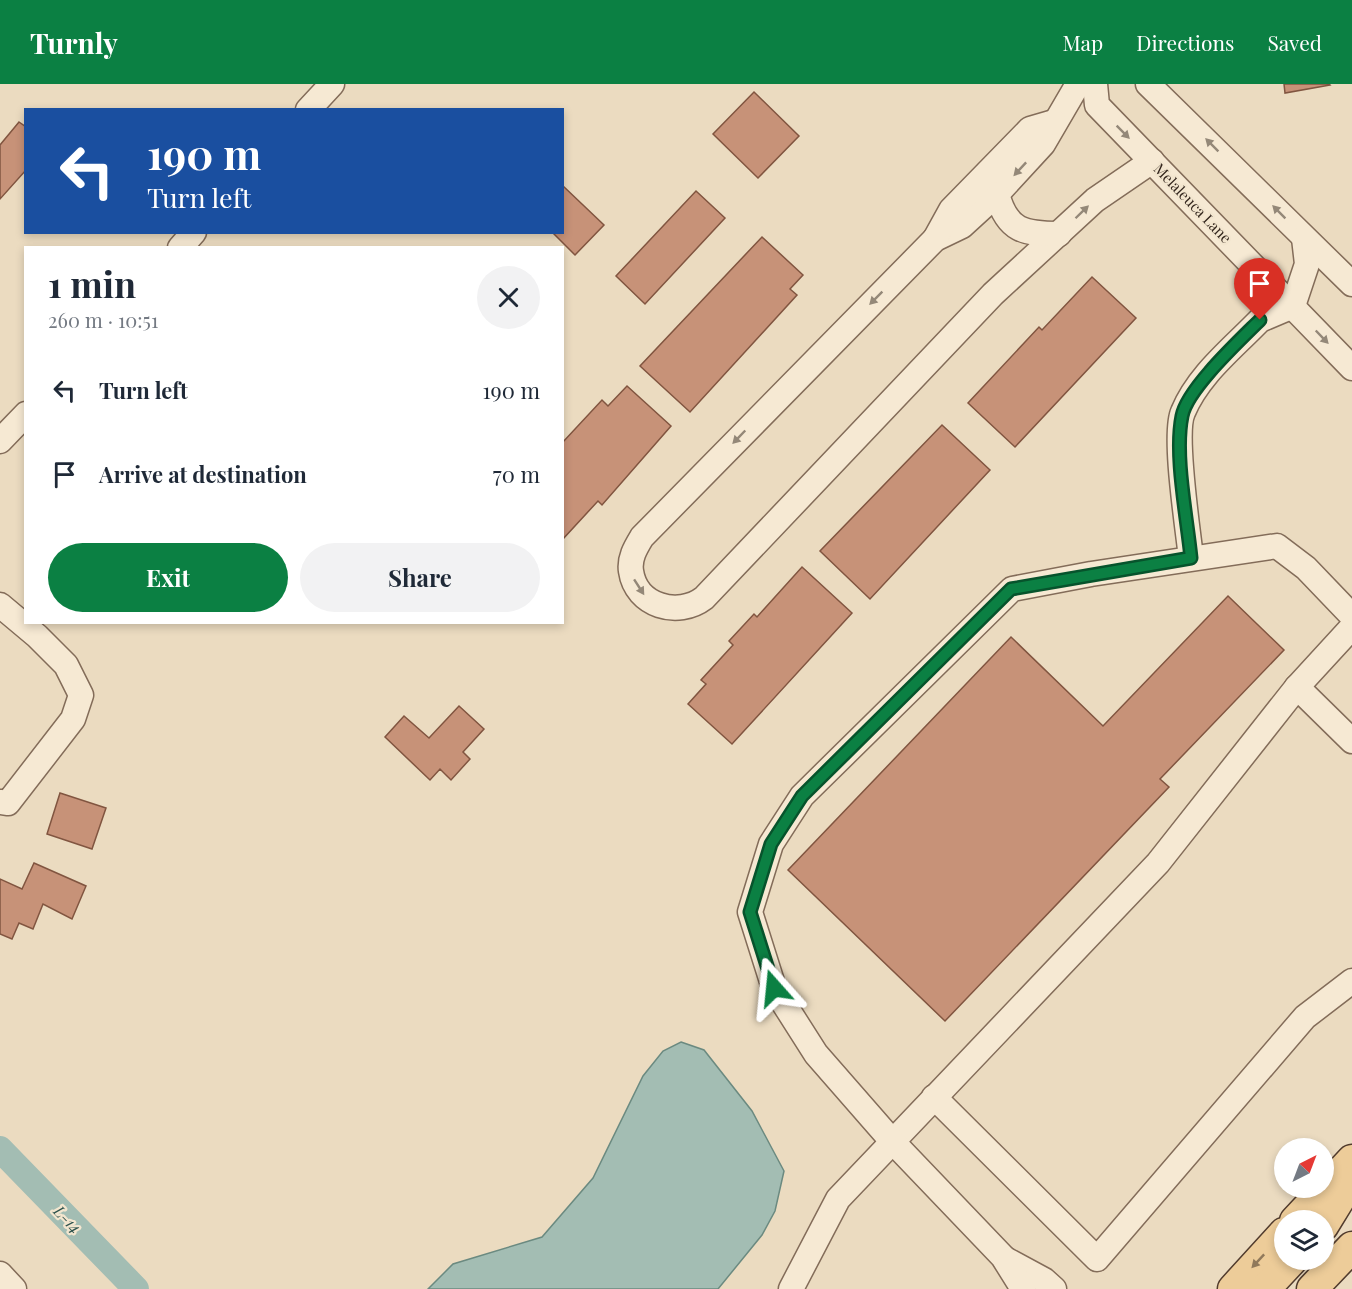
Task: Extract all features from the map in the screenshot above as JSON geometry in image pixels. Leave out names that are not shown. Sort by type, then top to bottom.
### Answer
[{"type":"main road","points":[[1306,1210],[1352,1160]]},
{"type":"main road","points":[[1333,1210],[1352,1179]]},
{"type":"main road","points":[[1233,1289],[1274,1244]]},
{"type":"main road","points":[[1312,1289],[1352,1247]]},
{"type":"main road","points":[[1265,1289],[1283,1270]]},
{"type":"street","points":[[310,108],[332,84]]},
{"type":"street","points":[[935,239],[962,226],[997,194],[1043,144],[1078,84]]},
{"type":"street","name":"Melaleuca Lane","points":[[1095,84],[1097,105],[1352,368]]},
{"type":"street","points":[[1148,84],[1352,284]]},
{"type":"street","points":[[1054,122],[1030,129],[951,210],[935,239],[642,537],[632,553],[630,571],[636,585],[647,600],[662,607],[677,609],[694,606],[704,598],[993,294],[1095,200],[1152,161]]},
{"type":"street","points":[[997,194],[1002,214],[1020,229],[1041,234],[1059,234]]},
{"type":"street","points":[[182,246],[192,234]]},
{"type":"street","points":[[1191,558],[1180,447],[1182,413],[1206,375],[1260,320],[1293,306],[1307,264],[1304,237]]},
{"type":"street","points":[[0,441],[24,416]]},
{"type":"street","points":[[1023,1289],[1003,1257],[892,1141],[816,1054],[774,988],[750,912],[771,844],[802,796],[1011,589],[1276,546],[1306,568],[1352,616]]},
{"type":"street","points":[[0,605],[37,636],[66,665],[81,695],[74,719],[8,803],[0,802]]},
{"type":"street","points":[[791,1289],[838,1200],[1158,863],[1297,687],[1352,627]]},
{"type":"street","points":[[1297,687],[1352,741]]},
{"type":"street","points":[[934,1097],[1097,1259],[1305,1017],[1352,981]]},
{"type":"street","points":[[1003,1257],[1044,1280],[1054,1289]]},
{"type":"street","points":[[0,1274],[15,1289]]},
{"type":"shaded area","points":[[681,1042],[704,1050],[752,1111],[784,1171],[775,1211],[762,1235],[718,1289],[428,1289],[453,1264],[542,1237],[593,1178],[643,1076],[663,1051]]},
{"type":"building","points":[[1284,84],[1329,84],[1330,85],[1285,93]]},
{"type":"building","points":[[754,92],[799,136],[758,178],[713,134]]},
{"type":"building","points":[[19,122],[24,126],[24,172],[0,199],[0,145]]},
{"type":"building","points":[[564,187],[604,225],[575,255],[554,234],[564,234]]},
{"type":"building","points":[[696,191],[725,218],[645,304],[616,276]]},
{"type":"building","points":[[762,237],[803,275],[790,289],[797,295],[690,412],[640,366]]},
{"type":"building","points":[[1092,277],[1136,318],[1015,447],[968,403],[1039,327],[1042,330]]},
{"type":"building","points":[[627,386],[671,426],[602,505],[598,501],[564,538],[564,441],[602,400],[608,406]]},
{"type":"building","points":[[942,425],[990,470],[870,599],[820,551]]},
{"type":"building","points":[[802,567],[852,613],[732,744],[688,704],[706,684],[701,680],[733,645],[729,641],[754,614],[757,617]]},
{"type":"building","points":[[1228,596],[1284,650],[1160,779],[1169,787],[945,1021],[788,870],[1011,637],[1103,726]]},
{"type":"building","points":[[459,706],[484,729],[463,752],[470,759],[451,780],[440,769],[430,780],[385,737],[404,716],[429,738]]},
{"type":"building","points":[[60,793],[106,808],[92,849],[47,834]]},
{"type":"building","points":[[34,863],[86,886],[72,919],[43,904],[33,929],[19,923],[12,939],[0,934],[0,879],[22,889]]},
{"type":"waterway","name":"L-14","points":[[0,1149],[136,1289]]},
{"type":"route","points":[[774,988],[750,912],[771,844],[802,796],[1011,589],[1191,558],[1180,447],[1182,413],[1206,375],[1260,320]]}]
